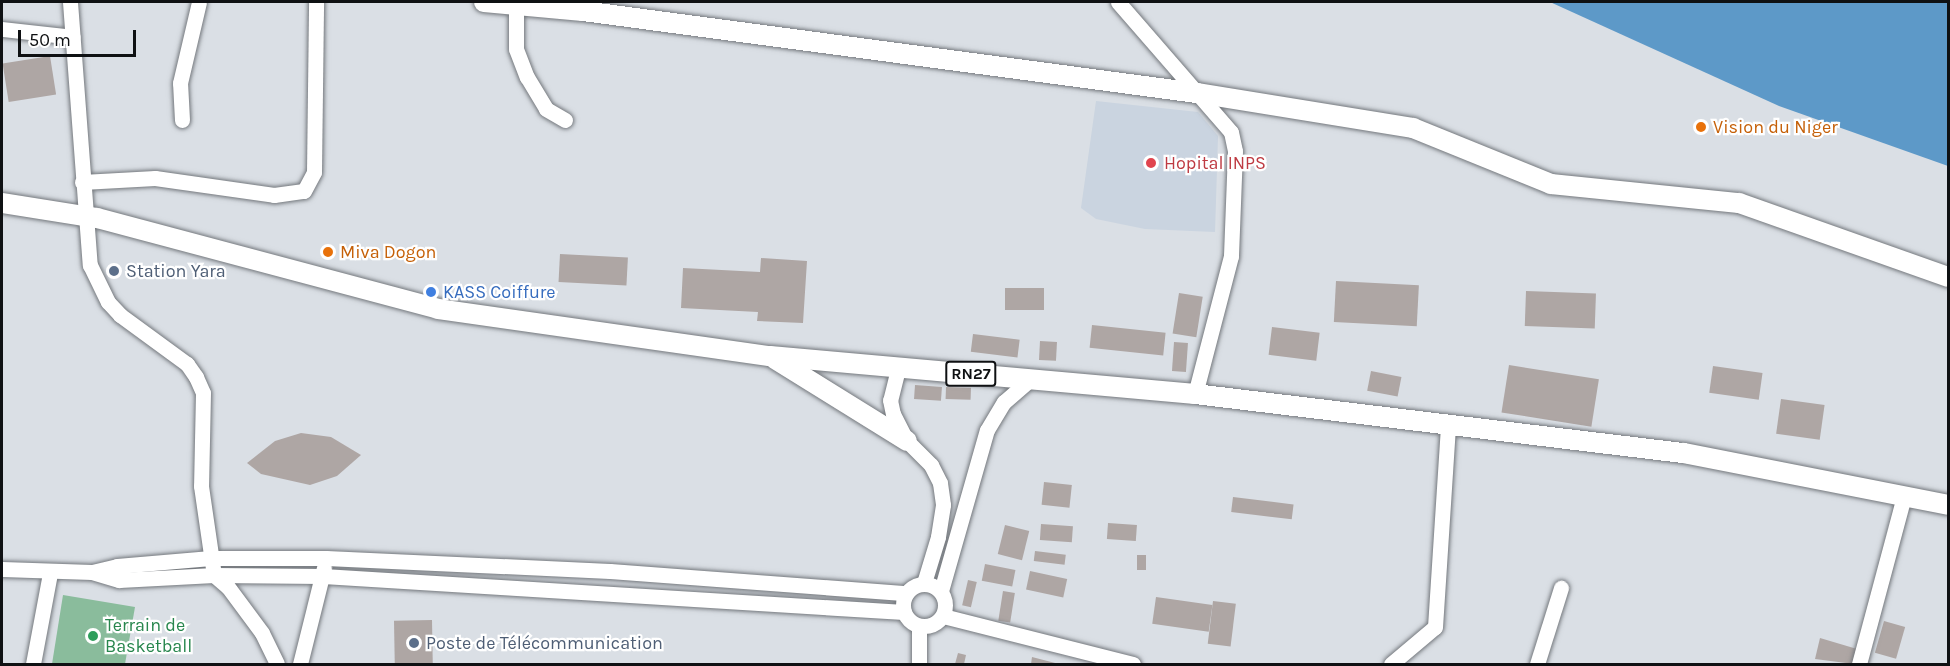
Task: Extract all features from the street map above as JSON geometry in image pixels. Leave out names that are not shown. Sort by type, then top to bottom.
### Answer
[{"type":"main road","points":[[484,2],[584,6],[1197,93],[1413,128],[1551,184],[1739,203],[1948,277]]},
{"type":"main road","name":"RN27","points":[[2,203],[84,215],[438,309],[770,356],[1195,394],[1684,453],[1948,505]]},
{"type":"main road","points":[[770,356],[907,441]]},
{"type":"street","points":[[70,2],[84,215],[90,265],[108,302],[138,330],[187,364],[203,393],[201,486],[214,575],[228,587],[262,633],[277,664]]},
{"type":"street","points":[[182,120],[180,83],[199,2]]},
{"type":"street","points":[[82,182],[155,178],[274,195],[304,191],[314,172],[316,2]]},
{"type":"street","points":[[1118,2],[1231,132],[1236,206],[1231,256],[1195,394]]},
{"type":"street","points":[[516,5],[516,49],[527,77],[546,109],[565,120]]},
{"type":"street","points":[[2,29],[73,38]]},
{"type":"street","points":[[92,573],[117,566],[211,558],[327,558],[610,571],[906,593],[924,583],[938,537],[943,505],[940,483],[931,465],[907,441],[890,400],[898,369]]},
{"type":"street","points":[[941,591],[987,430],[1004,402],[1032,378]]},
{"type":"street","points":[[1391,664],[1435,627],[1448,424]]},
{"type":"street","points":[[1859,664],[1904,496]]},
{"type":"street","points":[[300,664],[327,558]]},
{"type":"street","points":[[413,582],[414,562]]},
{"type":"street","points":[[2,569],[51,573],[92,573],[119,580],[214,575],[323,576],[904,612],[920,626],[928,626],[943,616],[1133,664]]},
{"type":"street","points":[[610,571],[610,594]]},
{"type":"street","points":[[33,664],[51,573]]},
{"type":"street","points":[[759,582],[759,603]]},
{"type":"street","points":[[924,583],[941,591],[945,599],[943,616]]},
{"type":"street","points":[[1537,664],[1561,588]]},
{"type":"street","points":[[904,612],[906,593]]},
{"type":"street","points":[[919,664],[920,626]]},
{"type":"shaded area","name":"Hopital INPS","points":[[1096,101],[1198,112],[1218,136],[1215,232],[1145,229],[1096,219],[1081,208]]},
{"type":"green space","name":"Terrain de Basketball","points":[[63,595],[135,607],[125,664],[52,664]]},
{"type":"water","points":[[1550,2],[1948,2],[1948,166],[1779,106]]},
{"type":"building","points":[[50,56],[56,95],[9,102],[3,64]]},
{"type":"building","points":[[560,254],[628,258],[626,286],[559,282]]},
{"type":"building","points":[[761,258],[807,261],[803,323],[757,321],[758,312],[681,308],[683,268],[760,272]]},
{"type":"building","points":[[1336,281],[1419,285],[1417,326],[1334,322]]},
{"type":"building","points":[[1005,288],[1044,288],[1044,310],[1005,310]]},
{"type":"building","points":[[1526,291],[1596,293],[1595,328],[1525,326]]},
{"type":"building","points":[[1179,293],[1203,297],[1196,337],[1173,333]]},
{"type":"building","points":[[1092,325],[1166,333],[1163,356],[1090,348]]},
{"type":"building","points":[[1272,327],[1320,333],[1316,361],[1269,355]]},
{"type":"building","points":[[973,334],[1020,340],[1017,358],[971,352]]},
{"type":"building","points":[[1040,341],[1057,342],[1056,361],[1039,360]]},
{"type":"building","points":[[1174,342],[1188,343],[1186,372],[1172,371]]},
{"type":"building","points":[[1509,365],[1599,379],[1591,427],[1501,412]]},
{"type":"building","points":[[1713,366],[1763,373],[1759,400],[1709,393]]},
{"type":"building","points":[[1371,371],[1401,377],[1398,397],[1367,391]]},
{"type":"building","points":[[915,385],[942,387],[941,401],[914,399]]},
{"type":"building","points":[[946,387],[971,388],[971,400],[946,399]]},
{"type":"building","points":[[1781,399],[1825,405],[1820,440],[1776,434]]},
{"type":"building","points":[[301,433],[331,437],[361,455],[337,476],[310,485],[261,474],[247,463],[275,441]]},
{"type":"building","points":[[1044,482],[1072,485],[1069,508],[1042,505]]},
{"type":"building","points":[[1233,497],[1294,504],[1292,519],[1231,512]]},
{"type":"building","points":[[1108,523],[1137,525],[1136,541],[1107,539]]},
{"type":"building","points":[[1041,524],[1073,526],[1072,542],[1040,540]]},
{"type":"building","points":[[1005,525],[1029,531],[1022,560],[998,554]]},
{"type":"building","points":[[1035,551],[1066,555],[1065,565],[1034,561]]},
{"type":"building","points":[[1137,555],[1146,555],[1146,570],[1137,570]]},
{"type":"building","points":[[985,564],[1015,570],[1012,587],[982,581]]},
{"type":"building","points":[[1030,571],[1067,579],[1063,597],[1026,590]]},
{"type":"building","points":[[968,580],[977,582],[971,607],[962,605]]},
{"type":"building","points":[[1003,591],[1015,593],[1010,623],[998,621]]},
{"type":"building","points":[[1156,597],[1212,605],[1209,632],[1152,624]]},
{"type":"building","points":[[1213,601],[1236,604],[1231,646],[1208,644]]},
{"type":"building","name":"Poste de Télécommunication","points":[[432,620],[433,664],[395,664],[394,621]]},
{"type":"building","points":[[1884,621],[1905,627],[1896,659],[1875,653]]},
{"type":"building","points":[[1820,638],[1857,649],[1854,664],[1815,659]]},
{"type":"building","points":[[958,653],[966,655],[964,664],[955,664]]},
{"type":"building","points":[[1032,657],[1059,664],[1031,664]]},
{"type":"place","name":"Vision du Niger","points":[[1701,127]]},
{"type":"place","name":"Hopital INPS","points":[[1151,163]]},
{"type":"place","name":"Miva Dogon","points":[[328,252]]},
{"type":"place","name":"Station Yara","points":[[114,271]]},
{"type":"place","name":"KASS Coiffure","points":[[431,292]]},
{"type":"place","name":"Terrain de Basketball","points":[[93,636]]},
{"type":"place","name":"Poste de Télécommunication","points":[[414,643]]}]
